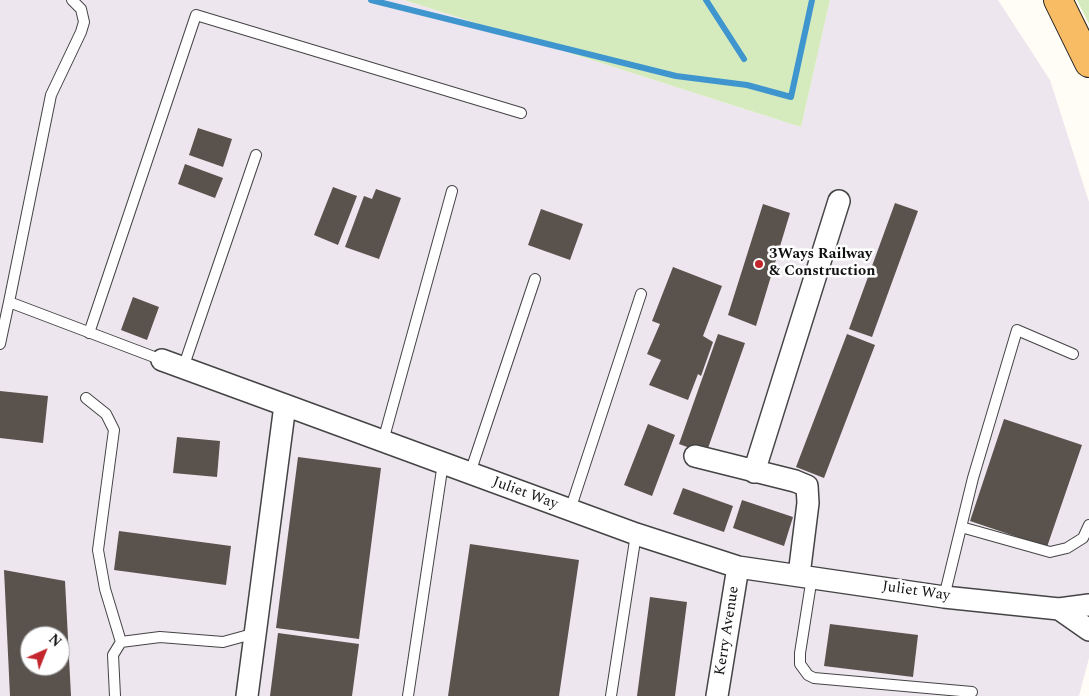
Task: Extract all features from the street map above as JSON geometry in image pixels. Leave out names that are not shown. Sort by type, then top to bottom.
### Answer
[{"type":"highway","points":[[1058,0],[1089,63]]},
{"type":"street","points":[[754,472],[839,202]]},
{"type":"street","name":"Juliet Way","points":[[162,360],[636,534],[738,567],[944,597],[1059,609],[1089,605]]},
{"type":"street","points":[[247,696],[286,405]]},
{"type":"street","points":[[695,456],[795,481],[807,486],[805,576]]},
{"type":"street","name":"Kerry Avenue","points":[[717,696],[738,567]]},
{"type":"street","name":"Juliet Way","points":[[1059,609],[1089,630]]},
{"type":"lane","points":[[0,344],[51,95],[84,22],[81,9],[72,0]]},
{"type":"lane","points":[[89,333],[196,15],[520,113]]},
{"type":"lane","points":[[183,368],[256,155]]},
{"type":"lane","points":[[383,442],[452,191]]},
{"type":"lane","points":[[470,473],[535,279]]},
{"type":"lane","points":[[570,510],[641,294]]},
{"type":"lane","points":[[9,302],[162,360]]},
{"type":"lane","points":[[944,597],[973,478],[1017,330],[1073,354]]},
{"type":"lane","points":[[86,398],[106,414],[114,430],[98,550],[105,589],[121,642],[113,656],[115,696]]},
{"type":"lane","points":[[408,696],[443,464]]},
{"type":"lane","points":[[961,527],[1050,552],[1067,548],[1083,538],[1089,525]]},
{"type":"lane","points":[[611,696],[636,534]]},
{"type":"lane","points":[[805,576],[800,664],[808,675],[814,678],[972,692]]},
{"type":"lane","points":[[121,642],[160,637],[223,642],[256,633]]},
{"type":"shaded area","points":[[0,0],[404,0],[801,127],[830,0],[998,0],[1050,80],[1089,202],[1089,658],[1079,696],[0,696]]},
{"type":"green space","points":[[404,0],[830,0],[801,127]]},
{"type":"green space","points":[[1077,0],[1089,0],[1089,24]]},
{"type":"building","points":[[198,128],[232,139],[223,167],[189,155]]},
{"type":"building","points":[[185,164],[223,178],[215,198],[178,184]]},
{"type":"building","points":[[333,187],[357,196],[338,245],[314,235]]},
{"type":"building","points":[[376,189],[401,198],[379,259],[345,247],[364,196],[372,199]]},
{"type":"building","points":[[895,203],[918,211],[872,337],[849,329]]},
{"type":"building","name":"3Ways Railway & Construction","points":[[763,204],[790,213],[756,326],[728,315]]},
{"type":"building","points":[[541,209],[583,224],[570,260],[528,245]]},
{"type":"building","points":[[673,267],[722,286],[703,336],[713,342],[701,376],[698,374],[688,400],[649,385],[661,360],[647,354],[660,324],[652,321]]},
{"type":"building","points":[[133,297],[159,307],[147,340],[121,330]]},
{"type":"building","points":[[718,334],[745,343],[706,454],[679,444]]},
{"type":"building","points":[[847,334],[875,345],[824,478],[796,467]]},
{"type":"building","points":[[0,391],[48,396],[43,443],[0,438]]},
{"type":"building","points":[[1004,419],[1082,445],[1047,547],[970,521]]},
{"type":"building","points":[[648,424],[675,435],[652,496],[624,485]]},
{"type":"building","points":[[177,437],[220,441],[217,477],[173,473]]},
{"type":"building","points":[[298,457],[381,468],[359,639],[276,628]]},
{"type":"building","points":[[683,488],[733,506],[724,532],[673,514]]},
{"type":"building","points":[[742,500],[793,517],[784,546],[733,528]]},
{"type":"building","points":[[119,531],[231,546],[226,585],[114,570]]},
{"type":"building","points":[[470,544],[579,560],[559,696],[448,696]]},
{"type":"building","points":[[4,570],[65,581],[67,626],[20,626],[20,676],[70,676],[71,696],[10,696]]},
{"type":"building","points":[[650,597],[687,602],[675,696],[637,696]]},
{"type":"building","points":[[830,624],[918,635],[913,677],[824,666]]},
{"type":"building","points":[[278,633],[359,644],[352,696],[270,696]]},
{"type":"waterway","points":[[371,0],[676,76],[747,85],[791,97],[812,0]]},
{"type":"waterway","points":[[706,0],[744,59]]},
{"type":"place","name":"3Ways Railway & Construction","points":[[759,264]]}]
